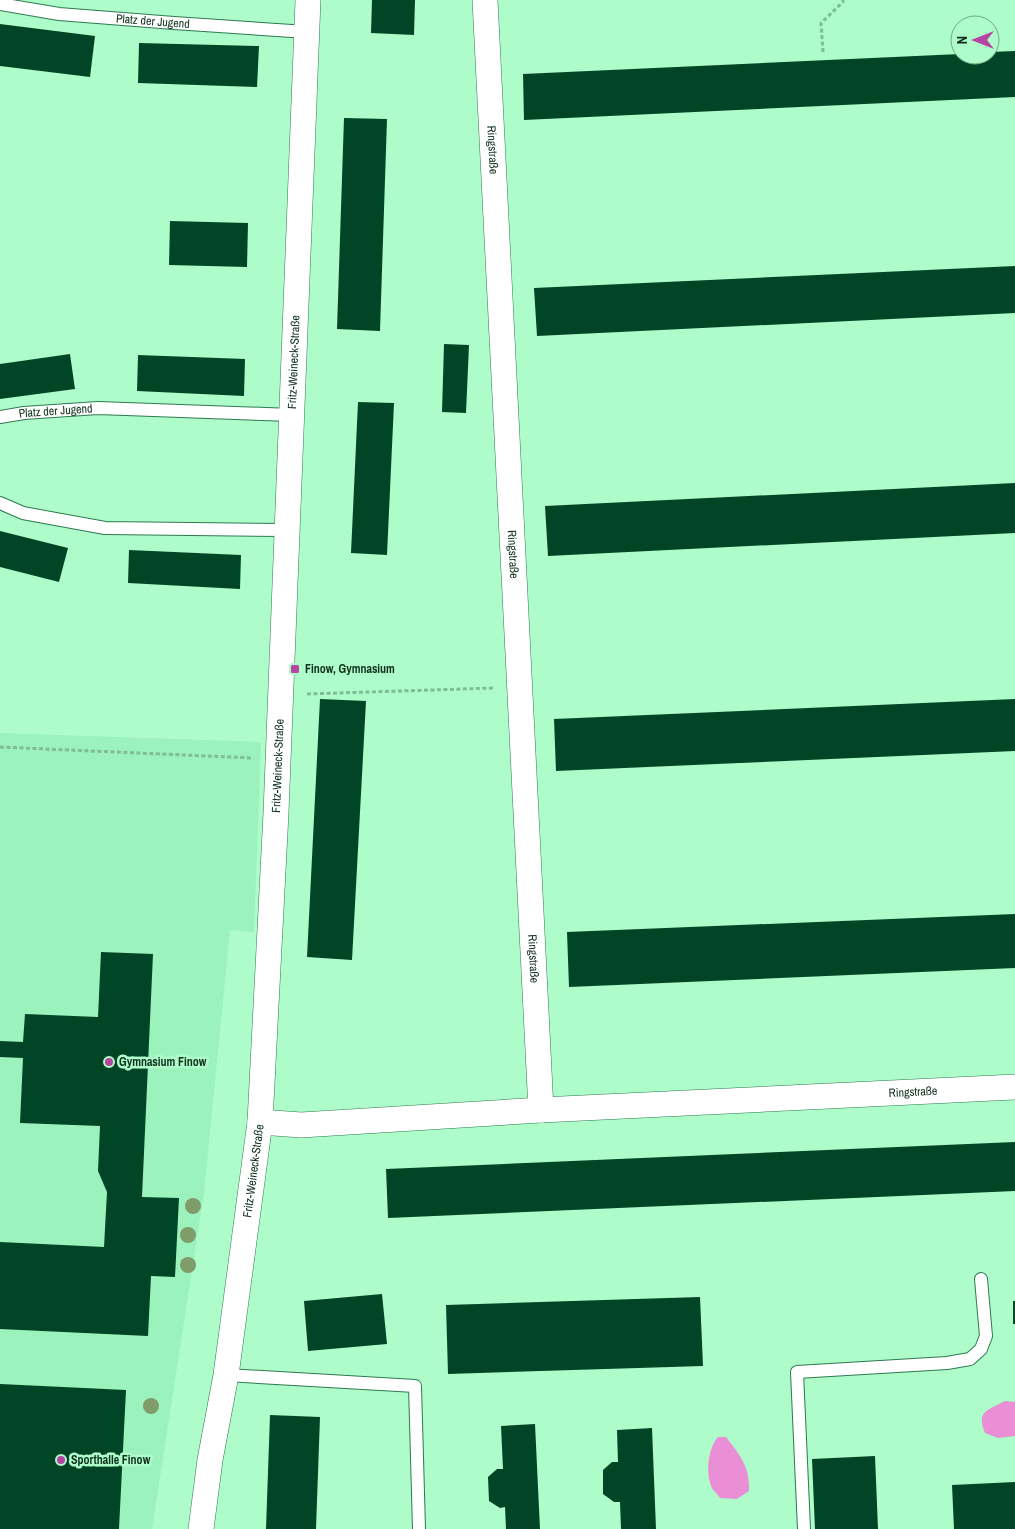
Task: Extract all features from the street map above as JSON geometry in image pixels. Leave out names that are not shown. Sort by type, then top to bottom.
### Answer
[{"type":"street","name":"Fritz-Weineck-Straße","points":[[201,1529],[210,1460],[226,1375],[260,1122],[278,759],[308,0]]},
{"type":"street","name":"Ringstraße","points":[[485,0],[541,1110]]},
{"type":"street","name":"Ringstraße","points":[[260,1122],[301,1125],[541,1110],[1015,1087]]},
{"type":"lane","name":"Platz der Jugend","points":[[0,4],[69,14],[307,32]]},
{"type":"lane","name":"Platz der Jugend","points":[[0,417],[24,413],[98,408],[292,416]]},
{"type":"lane","points":[[0,503],[23,513],[105,528],[287,530]]},
{"type":"lane","points":[[804,1529],[797,1372],[947,1363],[970,1359],[981,1349],[986,1336],[981,1279]]},
{"type":"lane","points":[[226,1375],[415,1386],[419,1529]]},
{"type":"path","points":[[823,52],[821,23],[844,2],[843,0]]},
{"type":"path","points":[[306,694],[500,688]]},
{"type":"path","points":[[0,747],[278,759]]},
{"type":"shaded area","name":"Gymnasium Finow","points":[[0,733],[261,742],[254,932],[230,930],[204,1193],[152,1529],[0,1529]]},
{"type":"shaded area","points":[[1005,1401],[1015,1402],[1015,1436],[998,1438],[985,1433],[982,1420],[985,1412]]},
{"type":"shaded area","points":[[718,1437],[726,1437],[746,1468],[749,1491],[737,1499],[720,1498],[710,1482],[708,1469],[710,1454]]},
{"type":"building","points":[[372,0],[415,0],[414,35],[371,33]]},
{"type":"building","points":[[0,24],[95,36],[90,77],[0,66]]},
{"type":"building","points":[[139,43],[259,46],[257,87],[138,83]]},
{"type":"building","points":[[1015,51],[1015,97],[524,120],[523,74],[950,54],[950,65],[1000,65],[1000,52]]},
{"type":"building","points":[[344,118],[387,119],[380,331],[337,329]]},
{"type":"building","points":[[170,221],[248,223],[247,267],[169,265]]},
{"type":"building","points":[[1015,266],[1015,313],[537,336],[534,288]]},
{"type":"building","points":[[444,344],[469,345],[466,413],[442,412]]},
{"type":"building","points":[[70,354],[75,389],[0,399],[0,364]]},
{"type":"building","points":[[138,355],[245,359],[244,396],[137,391]]},
{"type":"building","points":[[358,402],[394,403],[387,555],[351,553]]},
{"type":"building","points":[[1015,483],[1015,533],[548,556],[545,506]]},
{"type":"building","points":[[0,531],[68,548],[59,582],[0,567]]},
{"type":"building","points":[[129,550],[241,555],[240,589],[128,583]]},
{"type":"building","points":[[320,699],[366,701],[352,960],[307,957]]},
{"type":"building","points":[[1015,699],[1015,751],[556,771],[554,719]]},
{"type":"building","points":[[1015,914],[1015,968],[569,987],[567,932]]},
{"type":"building","points":[[101,952],[153,954],[142,1197],[179,1198],[175,1277],[151,1276],[148,1336],[0,1329],[0,1242],[104,1247],[107,1192],[98,1171],[100,1126],[20,1123],[23,1058],[0,1057],[0,1041],[23,1042],[25,1014],[98,1017]]},
{"type":"building","points":[[1015,1142],[1015,1191],[388,1218],[386,1169]]},
{"type":"building","points":[[382,1294],[387,1344],[308,1351],[304,1301]]},
{"type":"building","points":[[700,1297],[703,1366],[448,1374],[446,1305]]},
{"type":"building","points":[[1013,1301],[1015,1301],[1015,1324],[1013,1324]]},
{"type":"building","name":"Sporthalle Finow","points":[[0,1384],[126,1390],[119,1529],[0,1529]]},
{"type":"building","points":[[270,1415],[320,1417],[316,1529],[266,1529]]},
{"type":"building","points":[[535,1424],[540,1529],[506,1529],[505,1507],[500,1508],[489,1501],[488,1477],[497,1469],[503,1469],[501,1426]]},
{"type":"building","points":[[652,1428],[656,1529],[621,1529],[620,1502],[614,1502],[603,1494],[603,1470],[612,1462],[618,1462],[617,1430]]},
{"type":"building","points":[[875,1456],[878,1529],[815,1529],[812,1459]]},
{"type":"building","points":[[1015,1482],[1015,1529],[954,1529],[952,1485]]},
{"type":"place","name":"Finow, Gymnasium","points":[[295,669]]},
{"type":"place","name":"Gymnasium Finow","points":[[109,1062]]},
{"type":"place","name":"Sporthalle Finow","points":[[61,1460]]}]
